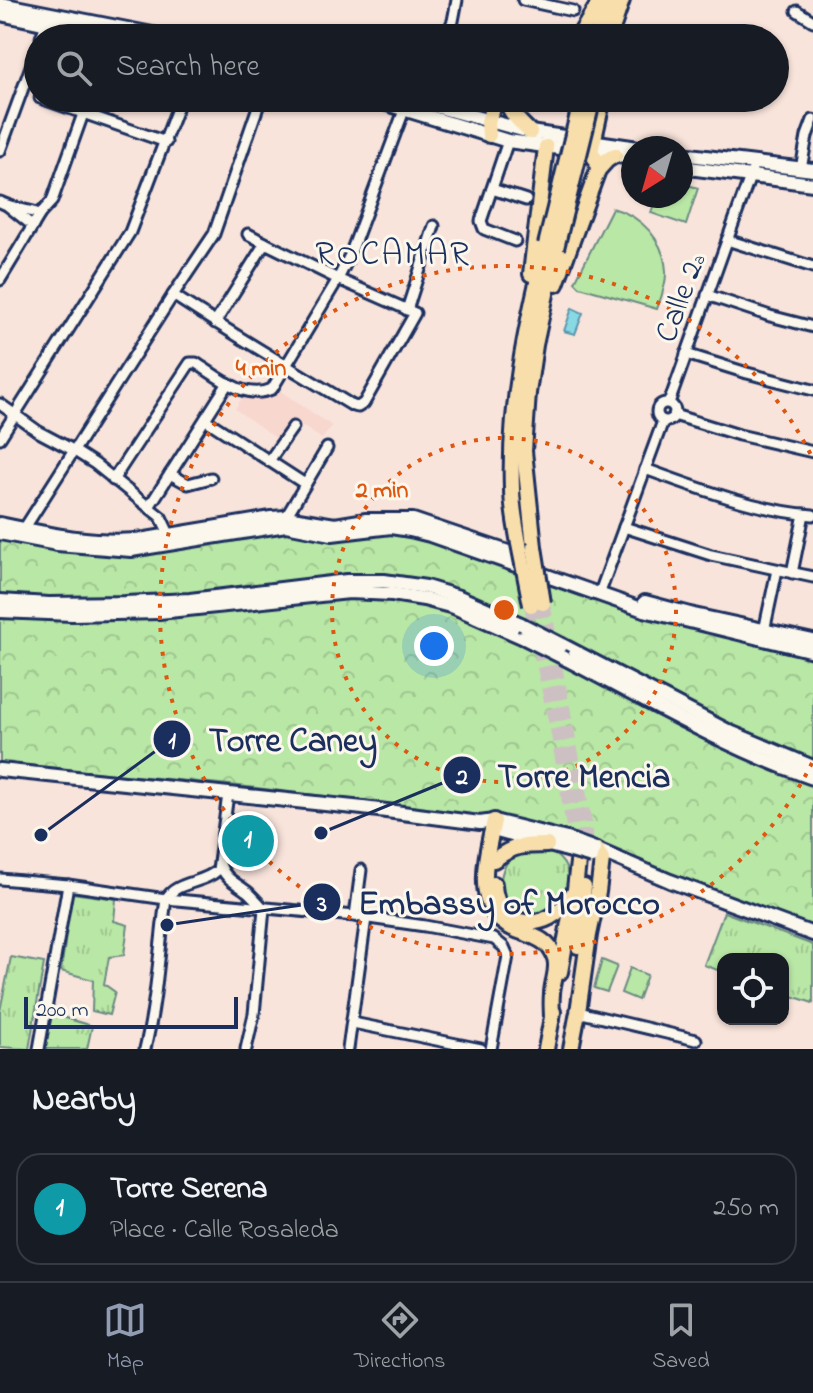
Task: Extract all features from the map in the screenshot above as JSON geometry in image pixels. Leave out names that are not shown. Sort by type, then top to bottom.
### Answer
[{"type":"main road","points":[[586,24],[601,0]]},
{"type":"main road","points":[[607,24],[608,0]]},
{"type":"main road","points":[[612,24],[624,0]]},
{"type":"main road","points":[[0,4],[65,24]]},
{"type":"main road","points":[[0,14],[20,8]]},
{"type":"main road","points":[[48,19],[81,24]]},
{"type":"main road","points":[[439,112],[489,129],[508,141],[546,147],[621,147]]},
{"type":"main road","points":[[489,129],[492,112]]},
{"type":"main road","points":[[512,112],[530,132]]},
{"type":"main road","points":[[551,246],[573,112]]},
{"type":"main road","points":[[529,341],[551,246],[589,112]]},
{"type":"main road","points":[[598,170],[591,146],[600,112]]},
{"type":"main road","points":[[489,129],[530,132],[621,156]]},
{"type":"main road","points":[[537,604],[529,555],[524,451],[529,341],[546,147]]},
{"type":"main road","points":[[529,341],[598,170],[615,155]]},
{"type":"main road","points":[[693,157],[813,184]]},
{"type":"main road","points":[[693,168],[807,170]]},
{"type":"main road","points":[[0,533],[57,544],[139,550],[240,522],[286,517],[335,525],[366,520],[413,520],[529,555],[601,591],[763,634],[813,651]]},
{"type":"main road","points":[[0,524],[67,537],[128,541],[172,540],[286,525],[332,534],[391,527],[529,555]]},
{"type":"main road","points":[[0,601],[49,604],[190,600],[347,581],[384,581],[426,587],[459,597],[566,659],[712,734],[813,778]]},
{"type":"main road","points":[[0,611],[72,614],[159,612],[349,592],[424,599],[562,645],[699,717],[813,767]]},
{"type":"main road","points":[[763,634],[813,641]]},
{"type":"main road","points":[[0,770],[376,810],[494,826],[566,844],[591,857],[670,881],[813,934]]},
{"type":"main road","points":[[494,826],[547,845]]},
{"type":"main road","points":[[494,826],[494,894],[500,908],[525,923],[549,920],[560,913],[591,857]]},
{"type":"main road","points":[[494,826],[484,883],[489,907],[501,922],[541,939],[553,953],[557,968],[552,993],[552,1019]]},
{"type":"main road","points":[[494,860],[515,847],[566,844]]},
{"type":"main road","points":[[571,1049],[578,1012],[591,857]]},
{"type":"main road","points":[[563,1049],[591,857]]},
{"type":"main road","points":[[546,1049],[575,889]]},
{"type":"street","points":[[451,24],[457,0]]},
{"type":"street","points":[[523,0],[573,11]]},
{"type":"street","points":[[797,11],[813,21]]},
{"type":"street","points":[[46,24],[48,19]]},
{"type":"street","points":[[0,151],[24,86]]},
{"type":"street","points":[[78,112],[166,142]]},
{"type":"street","points":[[0,438],[130,232],[176,112]]},
{"type":"street","points":[[24,529],[214,234],[256,112]]},
{"type":"street","points":[[113,480],[190,363],[196,363],[244,391],[265,393],[272,389],[338,279],[361,228],[403,112]]},
{"type":"street","points":[[0,280],[40,214],[52,201],[83,114]]},
{"type":"street","points":[[807,170],[807,136],[813,120]]},
{"type":"street","points":[[508,141],[481,226],[515,241]]},
{"type":"street","name":"Calle 2ª","points":[[669,403],[752,170]]},
{"type":"street","points":[[492,189],[526,200]]},
{"type":"street","points":[[4,204],[40,214]]},
{"type":"street","points":[[4,204],[33,226]]},
{"type":"street","points":[[173,295],[353,406],[361,406],[411,311],[434,226]]},
{"type":"street","points":[[248,234],[411,311]]},
{"type":"street","points":[[727,240],[813,267]]},
{"type":"street","points":[[215,323],[265,243]]},
{"type":"street","points":[[707,295],[813,327]]},
{"type":"street","points":[[686,354],[813,390]]},
{"type":"street","points":[[149,507],[228,383]]},
{"type":"street","points":[[662,403],[669,403],[673,406],[674,415],[663,421],[657,409],[662,403]]},
{"type":"street","points":[[0,404],[39,432],[95,464],[161,517],[172,540]]},
{"type":"street","points":[[674,415],[739,435],[813,452]]},
{"type":"street","points":[[206,420],[305,484]]},
{"type":"street","points":[[601,591],[663,421]]},
{"type":"street","points":[[269,461],[293,427]]},
{"type":"street","points":[[286,517],[327,448]]},
{"type":"street","points":[[645,469],[735,499],[809,514],[792,573]]},
{"type":"street","points":[[170,474],[188,484],[211,478]]},
{"type":"street","points":[[624,527],[711,555],[813,577]]},
{"type":"street","points":[[763,634],[777,570]]},
{"type":"street","points":[[145,1049],[166,899],[173,890],[212,876],[218,870],[228,794]]},
{"type":"street","points":[[220,864],[228,879],[250,894],[264,909],[254,1014],[246,1049]]},
{"type":"street","points":[[355,916],[361,870]]},
{"type":"street","points":[[0,879],[166,899],[355,916],[494,939],[504,947],[508,956],[491,1049]]},
{"type":"street","points":[[39,1049],[68,885]]},
{"type":"street","points":[[348,1049],[366,918]]},
{"type":"street","points":[[578,1012],[696,1040]]},
{"type":"street","points":[[353,1023],[481,1049]]},
{"type":"shaded area","points":[[279,390],[332,426],[322,439],[295,421],[280,441],[235,409],[243,396],[265,397]]},
{"type":"green space","points":[[693,187],[698,188],[693,203]]},
{"type":"green space","points":[[612,208],[642,223],[661,249],[666,276],[657,309],[580,287],[575,282]]},
{"type":"green space","points":[[653,208],[692,208],[686,225],[651,213]]},
{"type":"green space","points":[[279,530],[401,532],[533,575],[813,653],[813,926],[565,835],[498,819],[230,785],[0,763],[0,537],[28,543]]},
{"type":"green space","points":[[535,848],[559,858],[569,882],[559,906],[535,916],[511,906],[501,882],[511,858]]},
{"type":"green space","points":[[72,893],[116,899],[114,921],[128,925],[124,955],[109,957],[104,984],[115,992],[109,1015],[92,1011],[93,980],[61,971]]},
{"type":"green space","points":[[724,912],[813,945],[813,1003],[789,995],[789,953],[717,953],[717,970],[704,965]]},
{"type":"green space","points":[[11,957],[44,963],[29,1049],[0,1047],[0,1011]]},
{"type":"green space","points":[[602,960],[617,966],[607,992],[594,988]]},
{"type":"green space","points":[[630,968],[647,975],[638,1000],[621,993]]},
{"type":"green space","points":[[52,1014],[92,1026],[87,1049],[45,1049]]},
{"type":"water","points":[[572,308],[583,313],[575,334],[564,331]]},
{"type":"tunnel","points":[[543,603],[585,823],[585,862]]},
{"type":"tunnel","points":[[531,605],[558,734],[577,852]]},
{"type":"place","name":"Torre Mencia","points":[[321,833]]},
{"type":"place","name":"Torre Caney","points":[[41,835]]},
{"type":"place","name":"Torre Serena","points":[[248,841]]},
{"type":"place","name":"Embassy of Morocco","points":[[167,925]]},
{"type":"district","name":"ROCAMAR","points":[[393,252]]}]
